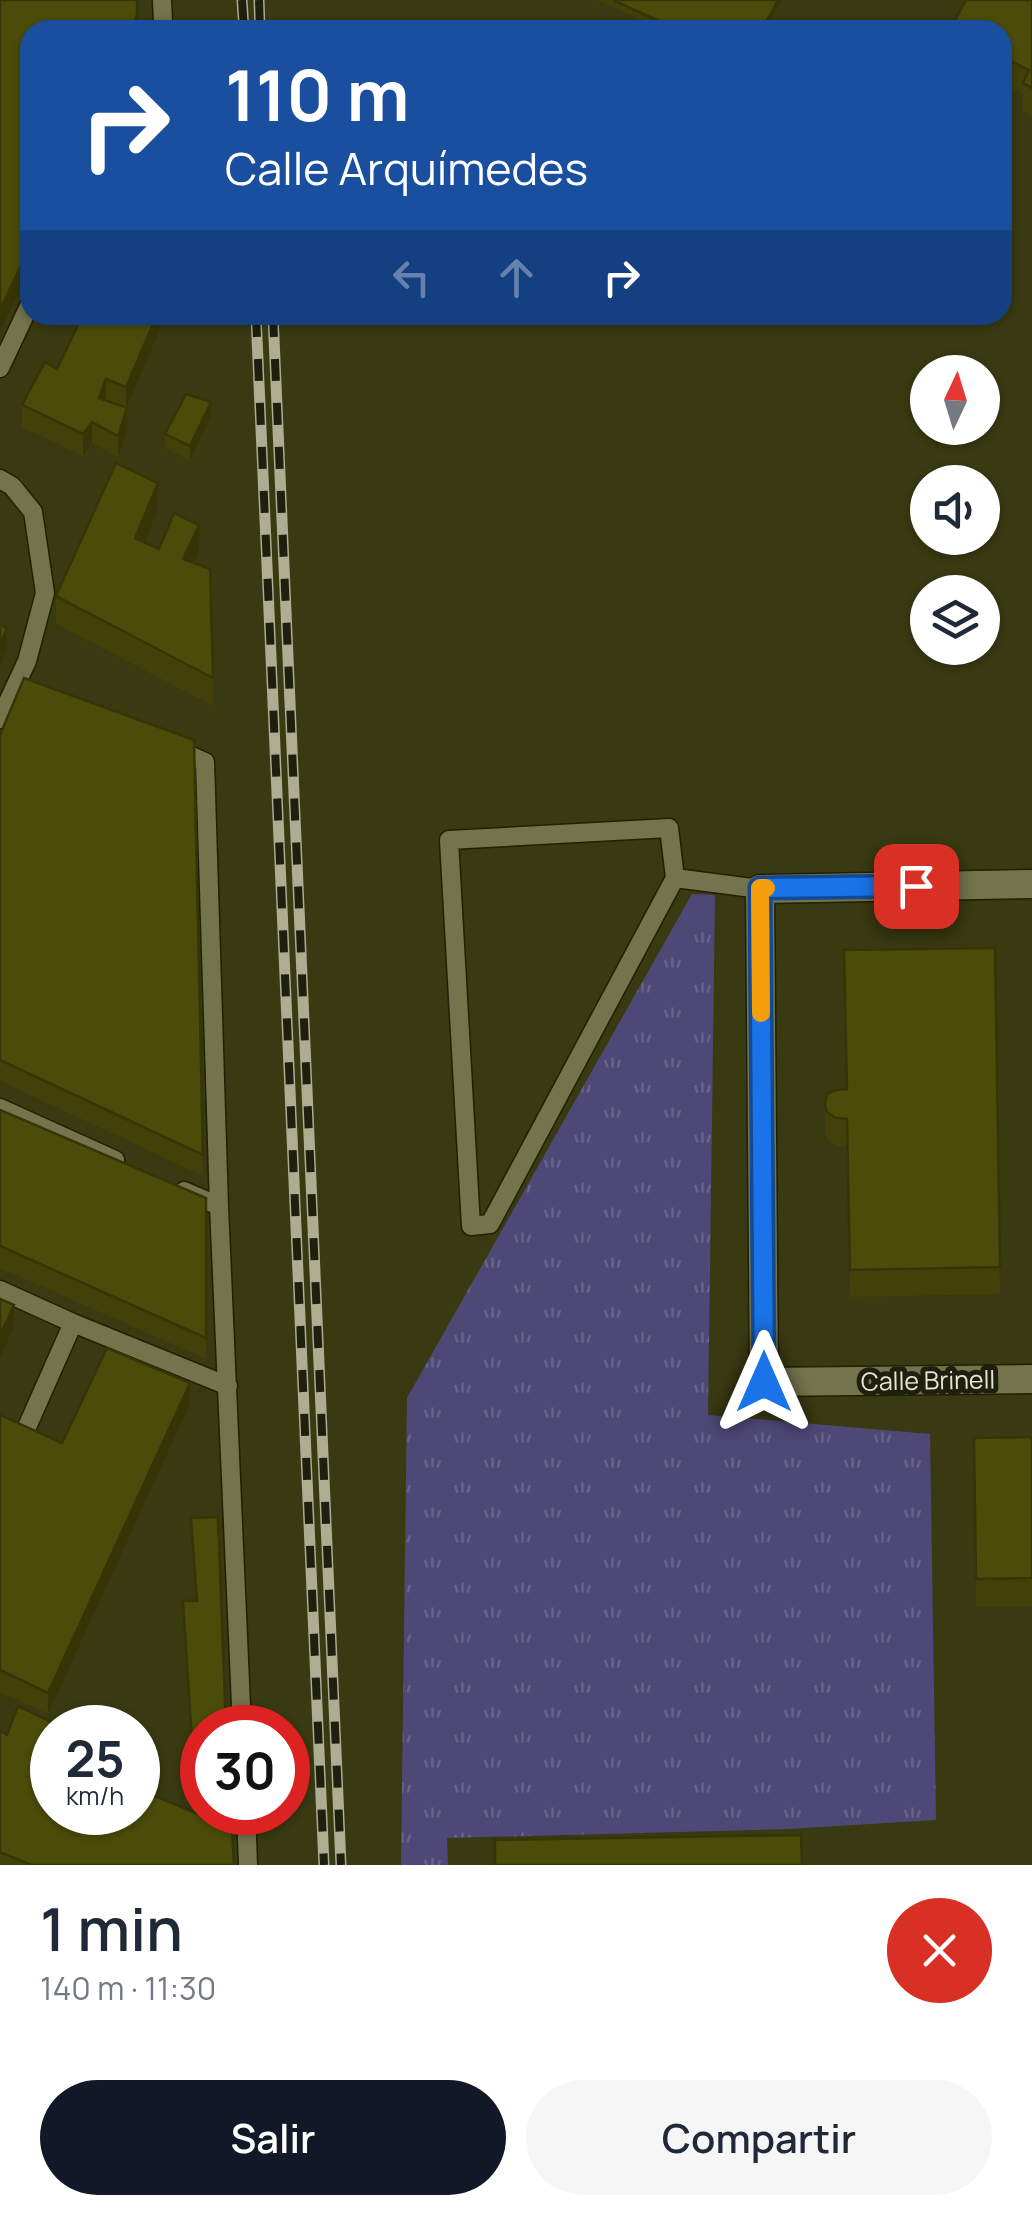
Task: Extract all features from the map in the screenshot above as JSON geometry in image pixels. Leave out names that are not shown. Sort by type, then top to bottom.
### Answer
[{"type":"street","points":[[760,888],[1032,884]]},
{"type":"street","name":"Calle Brinell","points":[[760,888],[764,1382],[1032,1379]]},
{"type":"lane","points":[[0,368],[20,325]]},
{"type":"lane","points":[[0,479],[12,486],[33,512],[45,593],[27,662],[26,685],[0,719]]},
{"type":"lane","points":[[154,740],[206,762],[218,1206],[241,1705]]},
{"type":"lane","points":[[669,828],[675,878],[490,1224],[471,1226],[449,840],[669,828]]},
{"type":"lane","points":[[675,878],[760,888]]},
{"type":"lane","points":[[0,1108],[128,1165]]},
{"type":"lane","points":[[164,1182],[218,1206]]},
{"type":"lane","points":[[0,1290],[228,1386]]},
{"type":"lane","points":[[27,1426],[73,1323]]},
{"type":"lane","points":[[247,1835],[248,1865]]},
{"type":"green space","points":[[692,894],[715,895],[708,1415],[930,1434],[936,1820],[788,1829],[447,1838],[448,1865],[401,1865],[407,1398]]},
{"type":"building","points":[[0,0],[137,0],[135,20],[20,20],[20,267],[0,310]]},
{"type":"building","points":[[613,0],[778,0],[767,20],[657,20]]},
{"type":"building","points":[[966,0],[1032,0],[1032,88],[1023,83],[1029,70],[1012,62],[1012,20],[955,20]]},
{"type":"building","points":[[78,325],[153,325],[126,387],[106,379],[99,398],[127,408],[118,436],[92,422],[83,434],[22,405],[45,362],[57,369]]},
{"type":"building","points":[[186,394],[211,402],[190,446],[165,434]]},
{"type":"building","points":[[116,463],[158,483],[135,538],[159,549],[174,513],[199,525],[183,559],[210,569],[213,678],[56,596]]},
{"type":"building","points":[[0,625],[7,628],[0,644]]},
{"type":"building","points":[[24,678],[194,740],[203,1155],[0,1060],[0,735]]},
{"type":"building","points":[[995,948],[1000,1267],[850,1270],[847,1119],[827,1112],[825,1104],[827,1094],[847,1089],[844,950]]},
{"type":"building","points":[[0,1110],[206,1198],[206,1338],[0,1246]]},
{"type":"building","points":[[0,1299],[14,1305],[0,1335]]},
{"type":"building","points":[[107,1348],[190,1383],[48,1693],[0,1670],[0,1415],[62,1443]]},
{"type":"building","points":[[1032,1437],[1032,1578],[976,1579],[974,1438]]},
{"type":"building","points":[[218,1517],[225,1705],[190,1705],[183,1601],[197,1601],[191,1518]]},
{"type":"building","points":[[18,1706],[30,1712],[30,1835],[160,1835],[160,1798],[180,1806],[180,1835],[232,1835],[234,1865],[31,1865],[0,1852],[0,1731],[7,1735]]},
{"type":"building","points":[[801,1835],[802,1865],[495,1865],[495,1840]]},
{"type":"railway","points":[[242,0],[243,20]]},
{"type":"railway","points":[[259,0],[260,20]]},
{"type":"railway","points":[[256,325],[324,1865]]},
{"type":"railway","points":[[273,325],[341,1865]]},
{"type":"slow traffic","points":[[761,1013],[760,888],[766,888]]},
{"type":"route","points":[[764,1382],[760,888],[916,886]]}]
